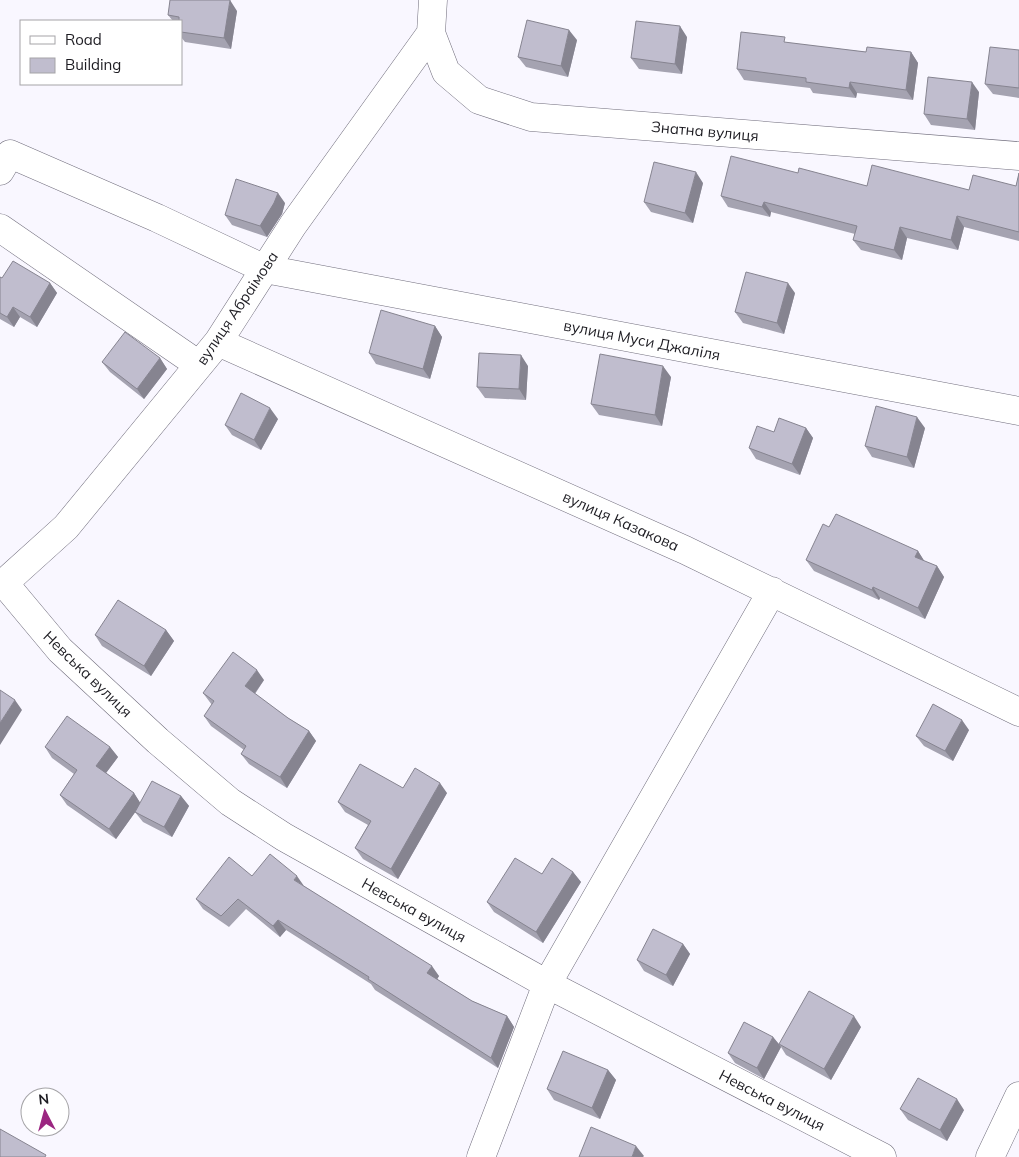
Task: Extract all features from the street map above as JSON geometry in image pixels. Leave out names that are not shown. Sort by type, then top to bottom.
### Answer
[{"type":"street","points":[[431,33],[433,0]]},
{"type":"street","name":"Знатна вулиця","points":[[431,33],[446,72],[479,100],[531,117],[1019,156]]},
{"type":"street","name":"вулиця Абраімова","points":[[2,583],[66,527],[218,342],[293,225],[431,33]]},
{"type":"street","name":"вулиця Муси Джаліля","points":[[0,171],[10,154],[157,218],[265,269],[1019,411]]},
{"type":"street","points":[[0,228],[199,365]]},
{"type":"street","name":"вулиця Казакова","points":[[218,342],[772,590],[1019,712]]},
{"type":"street","name":"Невська вулиця","points":[[2,583],[60,650],[158,741],[230,802],[284,837],[547,984],[882,1157]]},
{"type":"street","points":[[481,1157],[547,984],[772,590]]},
{"type":"street","points":[[990,1157],[1019,1096]]},
{"type":"building","points":[[170,0],[230,0],[224,38],[182,32],[182,20],[179,20],[179,17],[168,15]]},
{"type":"building","points":[[527,20],[569,30],[561,66],[518,57]]},
{"type":"building","points":[[636,21],[680,26],[675,64],[631,58]]},
{"type":"building","points":[[741,32],[785,37],[784,42],[866,52],[867,47],[911,52],[906,90],[850,82],[849,88],[806,82],[806,78],[737,69]]},
{"type":"building","points":[[990,47],[1019,50],[1019,88],[985,84]]},
{"type":"building","points":[[928,77],[972,82],[967,119],[924,114]]},
{"type":"building","points":[[731,156],[798,173],[799,168],[867,186],[872,165],[969,190],[973,175],[1016,186],[1019,173],[1019,232],[957,216],[951,240],[900,227],[894,250],[853,240],[857,226],[764,202],[762,207],[721,196]]},
{"type":"building","points":[[654,162],[696,172],[685,213],[644,202]]},
{"type":"building","points":[[236,179],[278,193],[260,226],[225,215]]},
{"type":"building","points":[[13,261],[50,283],[30,317],[13,307],[7,317],[0,313],[0,277],[2,278]]},
{"type":"building","points":[[746,272],[788,283],[777,323],[735,312]]},
{"type":"building","points":[[381,310],[435,326],[423,369],[369,353]]},
{"type":"building","points":[[125,332],[160,358],[137,389],[102,362]]},
{"type":"building","points":[[479,353],[521,355],[519,389],[477,387]]},
{"type":"building","points":[[600,354],[663,366],[655,415],[591,404]]},
{"type":"building","points":[[241,393],[270,408],[254,440],[225,425]]},
{"type":"building","points":[[876,406],[917,417],[907,457],[865,446]]},
{"type":"building","points":[[779,418],[806,428],[792,464],[749,448],[757,426],[774,432]]},
{"type":"building","points":[[836,514],[918,551],[915,557],[937,566],[918,608],[873,587],[872,590],[806,560],[823,524],[829,527]]},
{"type":"building","points":[[118,600],[166,630],[144,666],[95,635]]},
{"type":"building","points":[[233,652],[257,670],[245,686],[309,731],[280,777],[241,754],[246,746],[204,716],[214,701],[203,693]]},
{"type":"building","points":[[0,690],[15,700],[0,723]]},
{"type":"building","points":[[933,704],[962,720],[945,751],[916,736]]},
{"type":"building","points":[[67,716],[110,747],[96,766],[134,793],[109,829],[60,795],[77,770],[45,747]]},
{"type":"building","points":[[360,764],[403,788],[415,768],[440,783],[391,869],[355,848],[371,821],[338,802]]},
{"type":"building","points":[[152,781],[181,796],[164,827],[135,812]]},
{"type":"building","points":[[270,854],[297,876],[294,880],[432,966],[427,973],[472,1001],[507,1016],[491,1058],[368,979],[369,977],[278,920],[273,926],[238,899],[221,916],[196,899],[229,857],[252,876]]},
{"type":"building","points":[[515,858],[542,874],[552,858],[573,872],[536,932],[487,902]]},
{"type":"building","points":[[653,929],[683,944],[666,975],[637,960]]},
{"type":"building","points":[[809,991],[854,1016],[824,1069],[779,1044]]},
{"type":"building","points":[[744,1022],[773,1037],[757,1068],[728,1053]]},
{"type":"building","points":[[563,1051],[608,1070],[592,1108],[547,1089]]},
{"type":"building","points":[[918,1078],[957,1099],[940,1130],[900,1109]]},
{"type":"building","points":[[591,1127],[636,1146],[632,1157],[579,1157]]},
{"type":"building","points":[[0,1129],[46,1155],[45,1157],[0,1157]]}]
